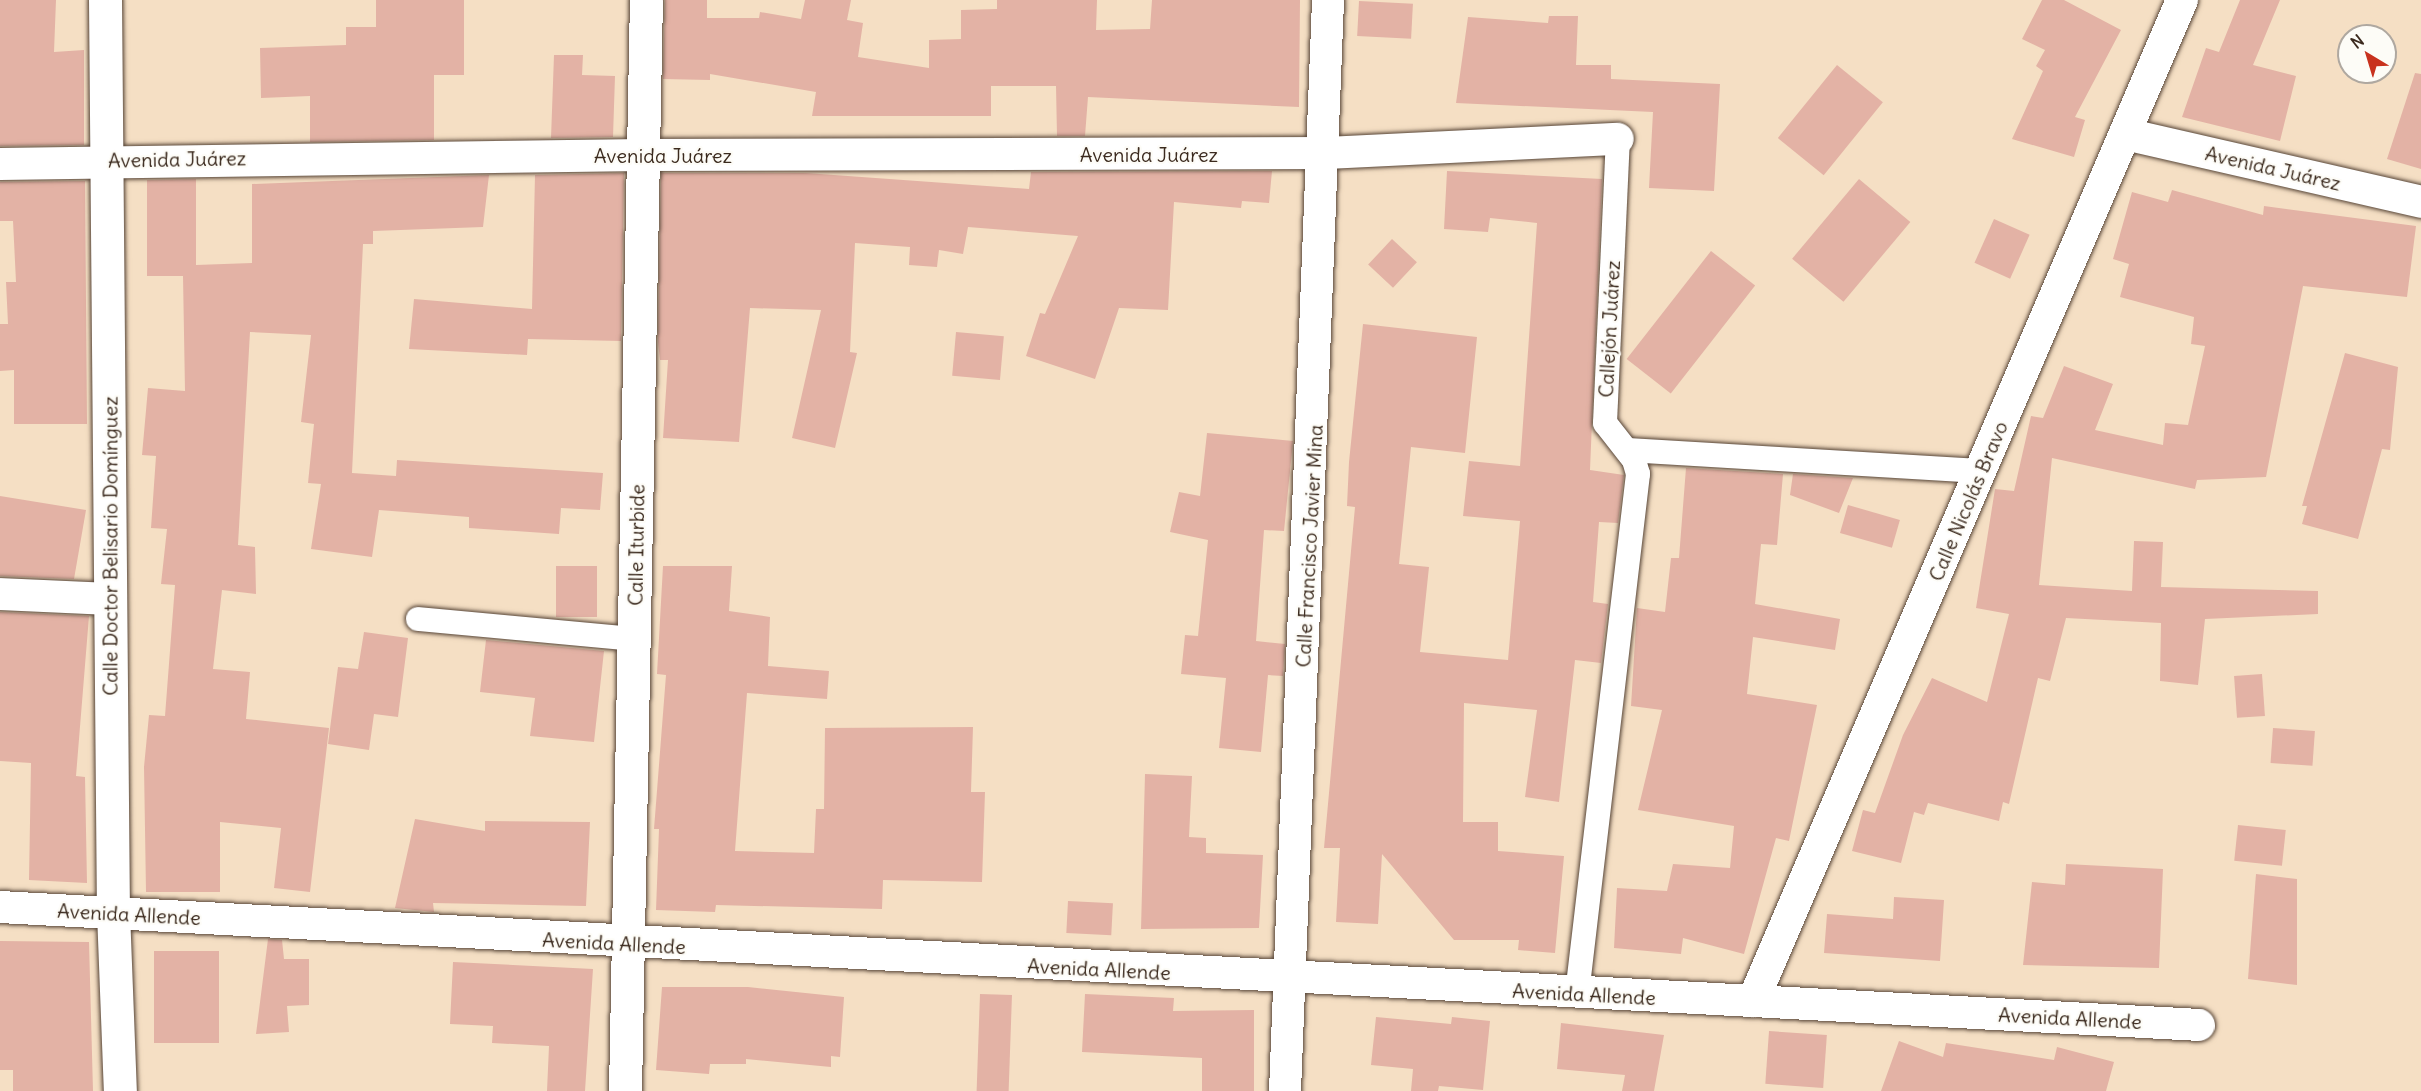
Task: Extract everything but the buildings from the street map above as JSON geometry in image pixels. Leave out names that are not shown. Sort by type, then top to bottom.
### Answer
[{"type":"street","name":"Calle Doctor Belisario Domínguez","points":[[105,0],[113,912],[120,1091]]},
{"type":"street","name":"Calle Iturbide","points":[[625,1091],[646,0]]},
{"type":"street","name":"Calle Francisco Javier Mina","points":[[1285,1091],[1326,153],[1328,0]]},
{"type":"street","name":"Calle Nicolás Bravo","points":[[1753,1001],[2182,0]]},
{"type":"street","name":"Avenida Juárez","points":[[2125,134],[2421,202]]},
{"type":"street","name":"Callejón Juárez","points":[[1326,153],[1618,138],[1605,423],[1627,450],[1638,474],[1577,994]]},
{"type":"street","name":"Avenida Juárez","points":[[0,164],[108,160],[644,155],[1326,153]]},
{"type":"street","points":[[1627,450],[1980,471]]},
{"type":"street","points":[[0,594],[111,599]]},
{"type":"street","points":[[418,619],[634,639]]},
{"type":"street","name":"Avenida Allende","points":[[0,907],[628,944],[2199,1025]]}]
